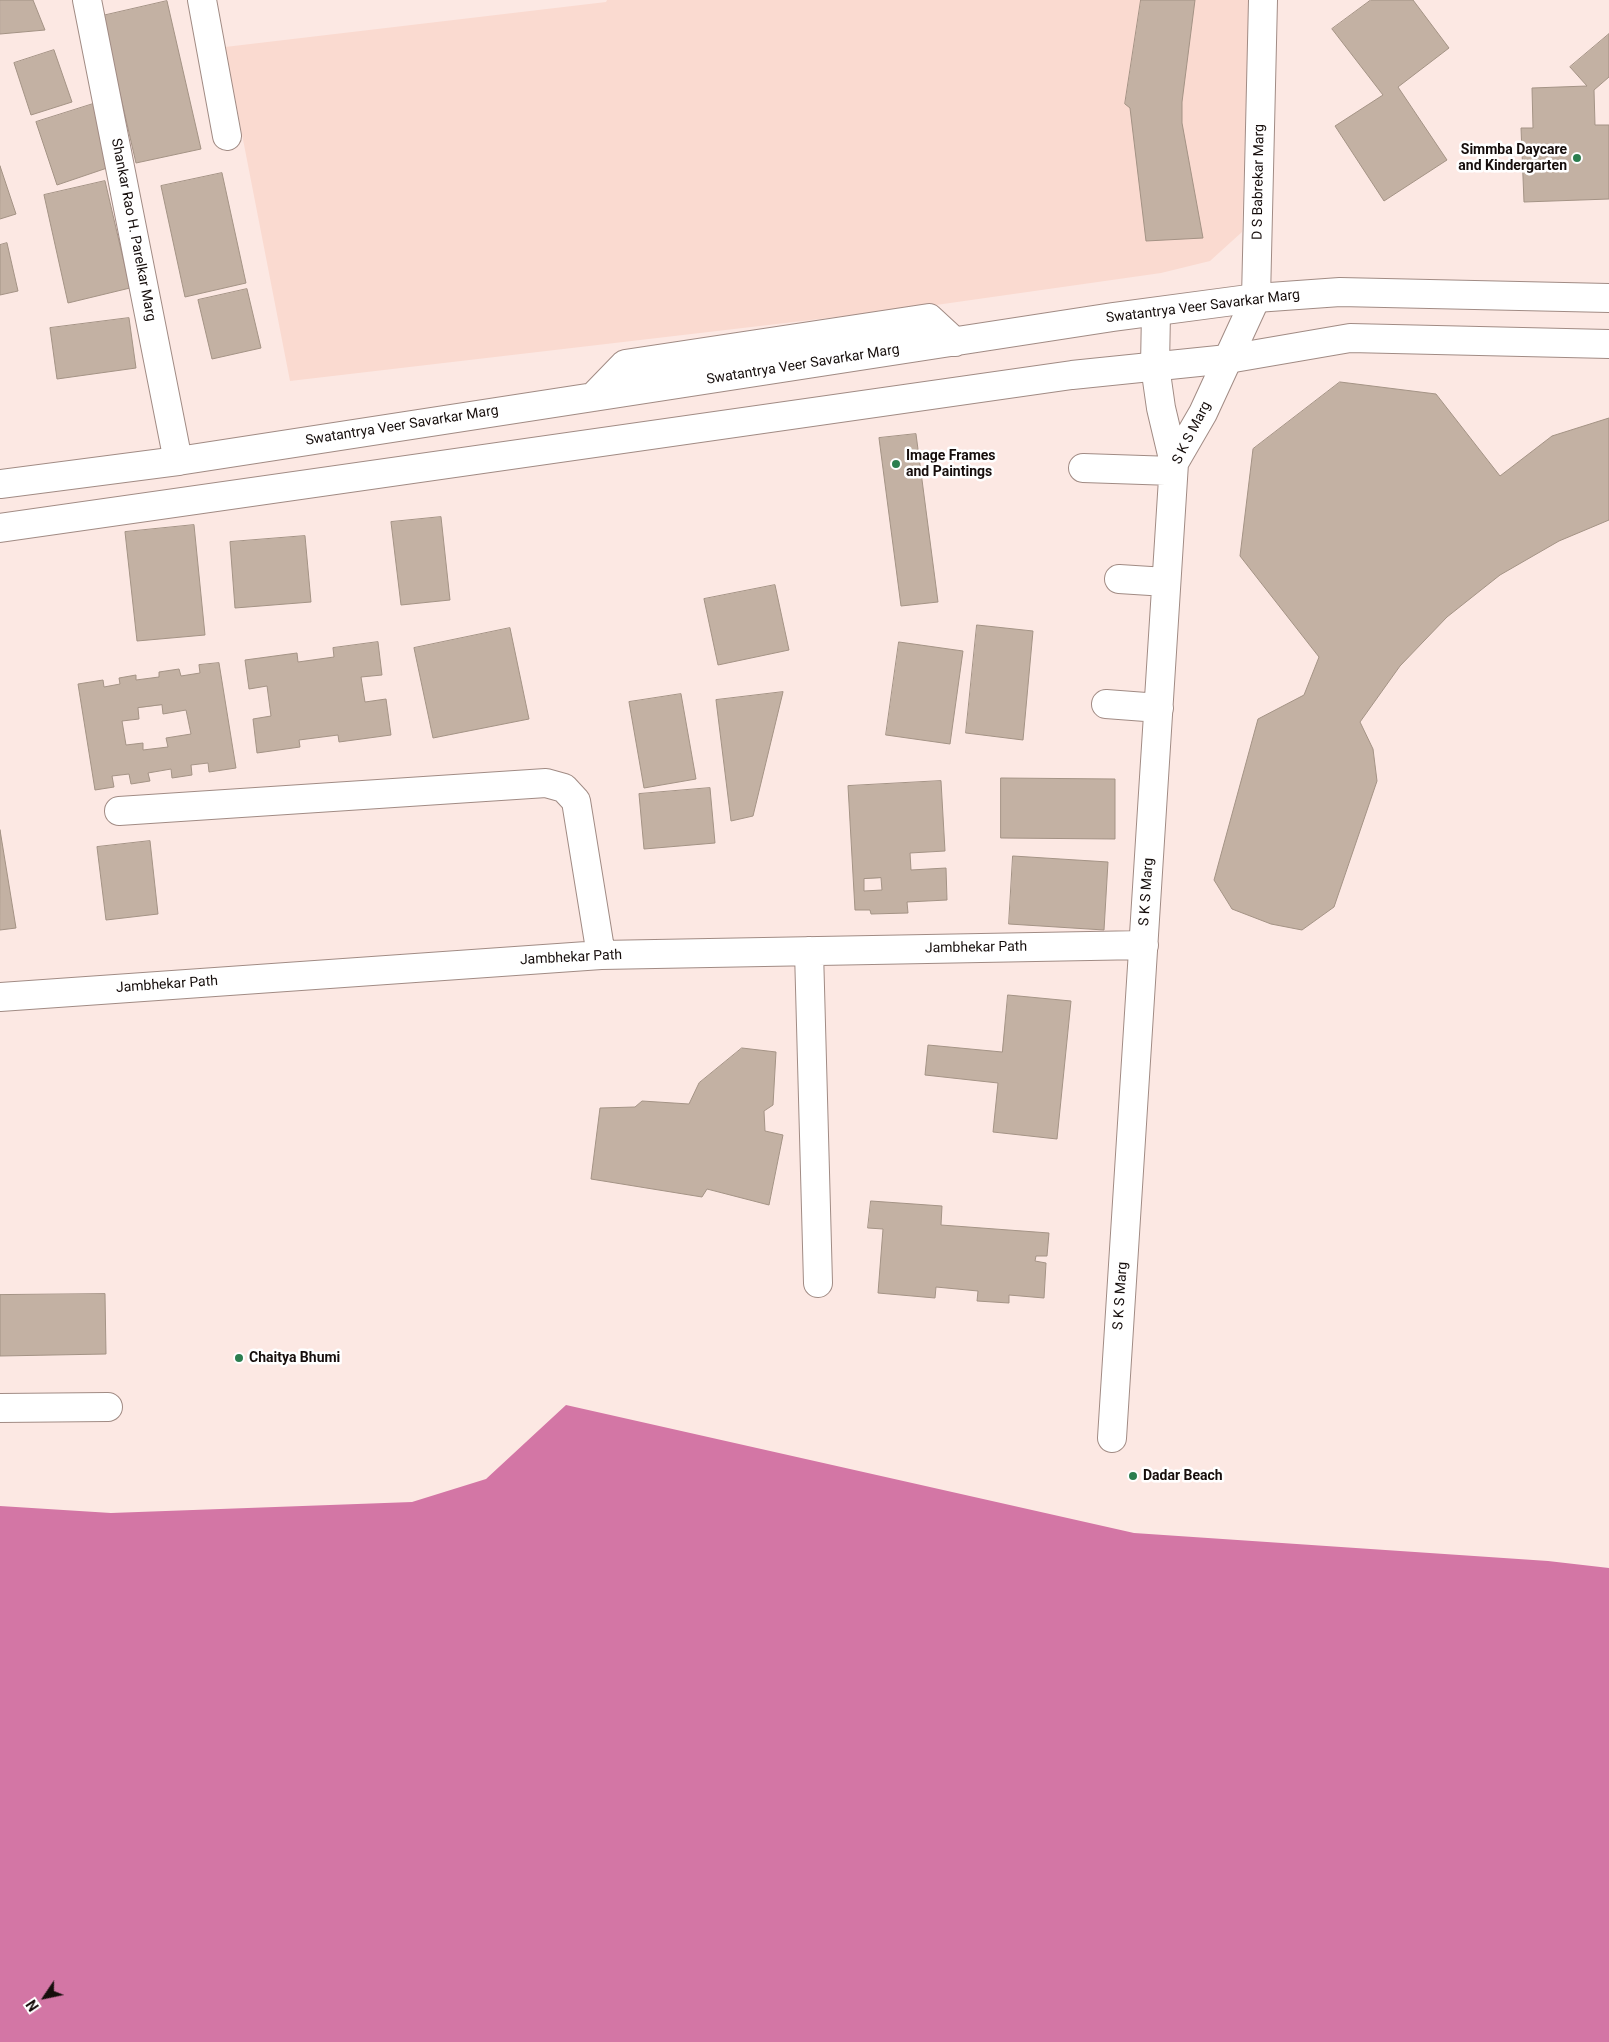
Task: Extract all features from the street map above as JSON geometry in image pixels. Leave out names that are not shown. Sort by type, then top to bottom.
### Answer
[{"type":"street","name":"Shankar Rao H. Parelkar Marg","points":[[87,0],[178,461]]},
{"type":"street","points":[[202,0],[227,136]]},
{"type":"street","name":"D S Babrekar Marg","points":[[1228,359],[1256,298],[1263,0]]},
{"type":"street","name":"Swatantrya Veer Savarkar Marg","points":[[0,484],[178,461],[1256,298],[1340,292],[1609,298]]},
{"type":"street","points":[[1083,468],[1173,467],[1155,366],[1156,312]]},
{"type":"street","points":[[593,397],[625,364],[767,342],[929,318],[955,342]]},
{"type":"street","points":[[0,528],[1043,379],[1228,359],[1350,338],[1609,344]]},
{"type":"street","points":[[767,342],[770,370]]},
{"type":"street","name":"S K S Marg","points":[[1112,1438],[1173,467],[1203,413],[1228,359]]},
{"type":"street","points":[[1119,579],[1166,582]]},
{"type":"street","points":[[1106,704],[1159,708]]},
{"type":"street","points":[[119,811],[546,784],[564,788],[576,801],[601,955]]},
{"type":"street","name":"Jambhekar Path","points":[[0,997],[601,955],[1144,945]]},
{"type":"street","points":[[809,951],[818,1283]]},
{"type":"street","points":[[0,1408],[108,1407]]},
{"type":"shaded area","points":[[607,0],[1249,0],[1242,232],[1210,261],[1161,273],[922,307],[290,381],[225,47],[606,2]]},
{"type":"shaded area","points":[[566,1405],[1134,1533],[1548,1561],[1609,1568],[1609,2042],[0,2042],[0,1506],[111,1513],[412,1502],[486,1479]]},
{"type":"building","points":[[0,0],[33,0],[45,30],[0,34]]},
{"type":"building","points":[[1141,0],[1195,0],[1182,102],[1182,123],[1203,238],[1146,241],[1130,108],[1125,104]]},
{"type":"building","points":[[1371,0],[1413,0],[1449,48],[1398,87],[1447,160],[1384,201],[1335,126],[1383,95],[1332,29]]},
{"type":"building","points":[[167,1],[201,149],[136,163],[102,16]]},
{"type":"building","points":[[1609,34],[1609,77],[1594,90],[1595,125],[1609,125],[1609,199],[1524,202],[1521,128],[1533,128],[1532,88],[1587,86],[1570,67]]},
{"type":"building","points":[[54,50],[72,102],[31,115],[14,63]]},
{"type":"building","points":[[93,104],[113,166],[57,185],[36,122]]},
{"type":"building","points":[[0,166],[16,214],[0,219]]},
{"type":"building","points":[[222,173],[246,283],[185,297],[161,186]]},
{"type":"building","points":[[105,181],[130,288],[68,303],[44,195]]},
{"type":"building","points":[[7,243],[18,291],[0,295],[0,245]]},
{"type":"building","points":[[247,289],[261,348],[212,359],[198,300]]},
{"type":"building","points":[[129,318],[136,368],[57,379],[50,328]]},
{"type":"building","points":[[1340,382],[1436,394],[1500,476],[1552,436],[1609,418],[1609,520],[1559,541],[1500,575],[1447,617],[1400,666],[1360,722],[1373,749],[1377,781],[1334,907],[1302,930],[1271,924],[1232,909],[1214,880],[1258,719],[1304,695],[1319,657],[1240,556],[1253,449]]},
{"type":"building","points":[[916,434],[938,602],[901,606],[879,438]]},
{"type":"building","points":[[441,517],[450,600],[401,605],[391,522]]},
{"type":"building","points":[[194,525],[205,635],[137,641],[125,532]]},
{"type":"building","points":[[305,536],[311,602],[235,608],[230,542]]},
{"type":"building","points":[[775,585],[789,650],[718,665],[704,599]]},
{"type":"building","points":[[977,625],[1033,631],[1023,740],[966,733]]},
{"type":"building","points":[[510,628],[529,719],[433,738],[414,648]]},
{"type":"building","points":[[378,642],[382,675],[361,677],[365,702],[386,699],[391,735],[339,742],[338,735],[299,740],[300,747],[257,753],[253,719],[271,716],[267,686],[249,689],[245,660],[297,653],[298,662],[334,657],[333,648]]},
{"type":"building","points":[[899,642],[963,651],[950,744],[886,735]]},
{"type":"building","points":[[219,663],[236,768],[209,772],[208,763],[191,765],[192,775],[172,778],[171,769],[148,773],[150,781],[131,784],[129,774],[112,776],[114,787],[95,790],[78,684],[103,680],[104,687],[120,684],[119,678],[136,675],[136,680],[159,677],[159,672],[179,669],[181,676],[200,673],[199,665]],"holes":[[[162,705],[163,714],[186,710],[191,734],[166,738],[168,747],[143,750],[143,743],[126,745],[122,721],[139,719],[138,708]]]},
{"type":"building","points":[[783,692],[753,816],[731,821],[716,700]]},
{"type":"building","points":[[681,694],[696,779],[644,788],[629,702]]},
{"type":"building","points":[[1001,778],[1115,779],[1115,839],[1001,838]]},
{"type":"building","points":[[941,781],[945,851],[910,853],[911,870],[946,868],[947,900],[907,902],[908,913],[871,914],[870,910],[855,910],[848,786]],"holes":[[[881,878],[882,890],[864,891],[864,879]]]},
{"type":"building","points":[[710,788],[715,843],[644,849],[639,794]]},
{"type":"building","points":[[0,830],[16,928],[0,930]]},
{"type":"building","points":[[150,841],[158,914],[106,920],[97,847]]},
{"type":"building","points":[[1013,856],[1108,862],[1104,930],[1009,924]]},
{"type":"building","points":[[1008,995],[1071,1001],[1057,1139],[993,1132],[998,1083],[925,1075],[928,1045],[1002,1052]]},
{"type":"building","points":[[742,1048],[776,1052],[773,1105],[764,1111],[765,1131],[783,1135],[769,1205],[707,1189],[702,1197],[591,1179],[600,1108],[635,1107],[642,1101],[689,1104],[699,1083]]},
{"type":"building","points":[[871,1201],[942,1206],[941,1225],[1049,1233],[1047,1256],[1036,1256],[1035,1261],[1046,1263],[1044,1298],[1009,1295],[1009,1303],[977,1301],[978,1291],[936,1287],[935,1298],[878,1293],[883,1229],[868,1228]]},
{"type":"building","points":[[105,1294],[106,1354],[0,1356],[0,1295]]},
{"type":"place","name":"Simmba Daycare and Kindergarten","points":[[1577,158]]},
{"type":"place","name":"Image Frames and Paintings","points":[[896,464]]},
{"type":"place","name":"Chaitya Bhumi","points":[[239,1358]]},
{"type":"place","name":"Dadar Beach","points":[[1133,1476]]}]
